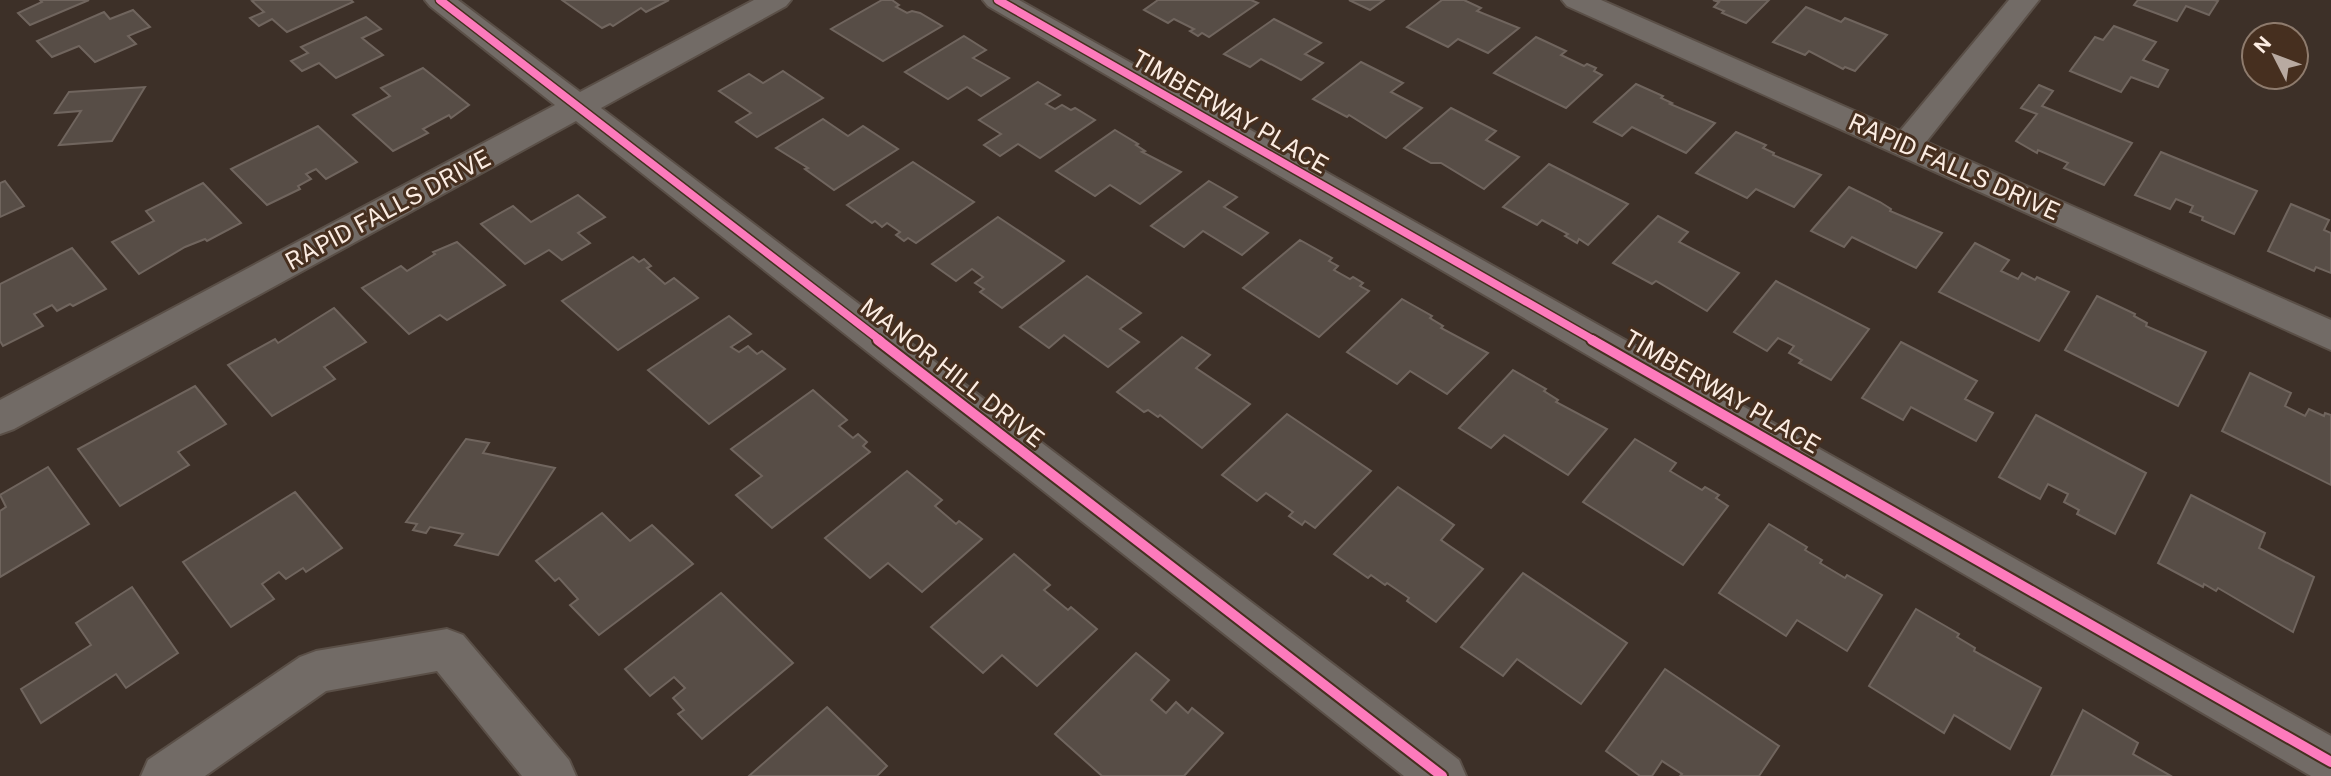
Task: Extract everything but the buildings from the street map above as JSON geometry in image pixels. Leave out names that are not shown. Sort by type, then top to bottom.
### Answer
[{"type":"street","name":"MANOR HILL DRIVE","points":[[440,0],[1442,776]]},
{"type":"street","name":"RAPID FALLS DRIVE","points":[[0,418],[776,0]]},
{"type":"street","name":"TIMBERWAY PLACE","points":[[998,0],[2331,762]]},
{"type":"street","name":"RAPID FALLS DRIVE","points":[[1577,0],[2331,336]]},
{"type":"street","points":[[1906,145],[2024,0]]},
{"type":"street","points":[[165,776],[316,672],[447,649],[552,776]]},
{"type":"cycle path","points":[[440,0],[1442,776]]},
{"type":"cycle path","points":[[998,0],[2331,762]]}]
